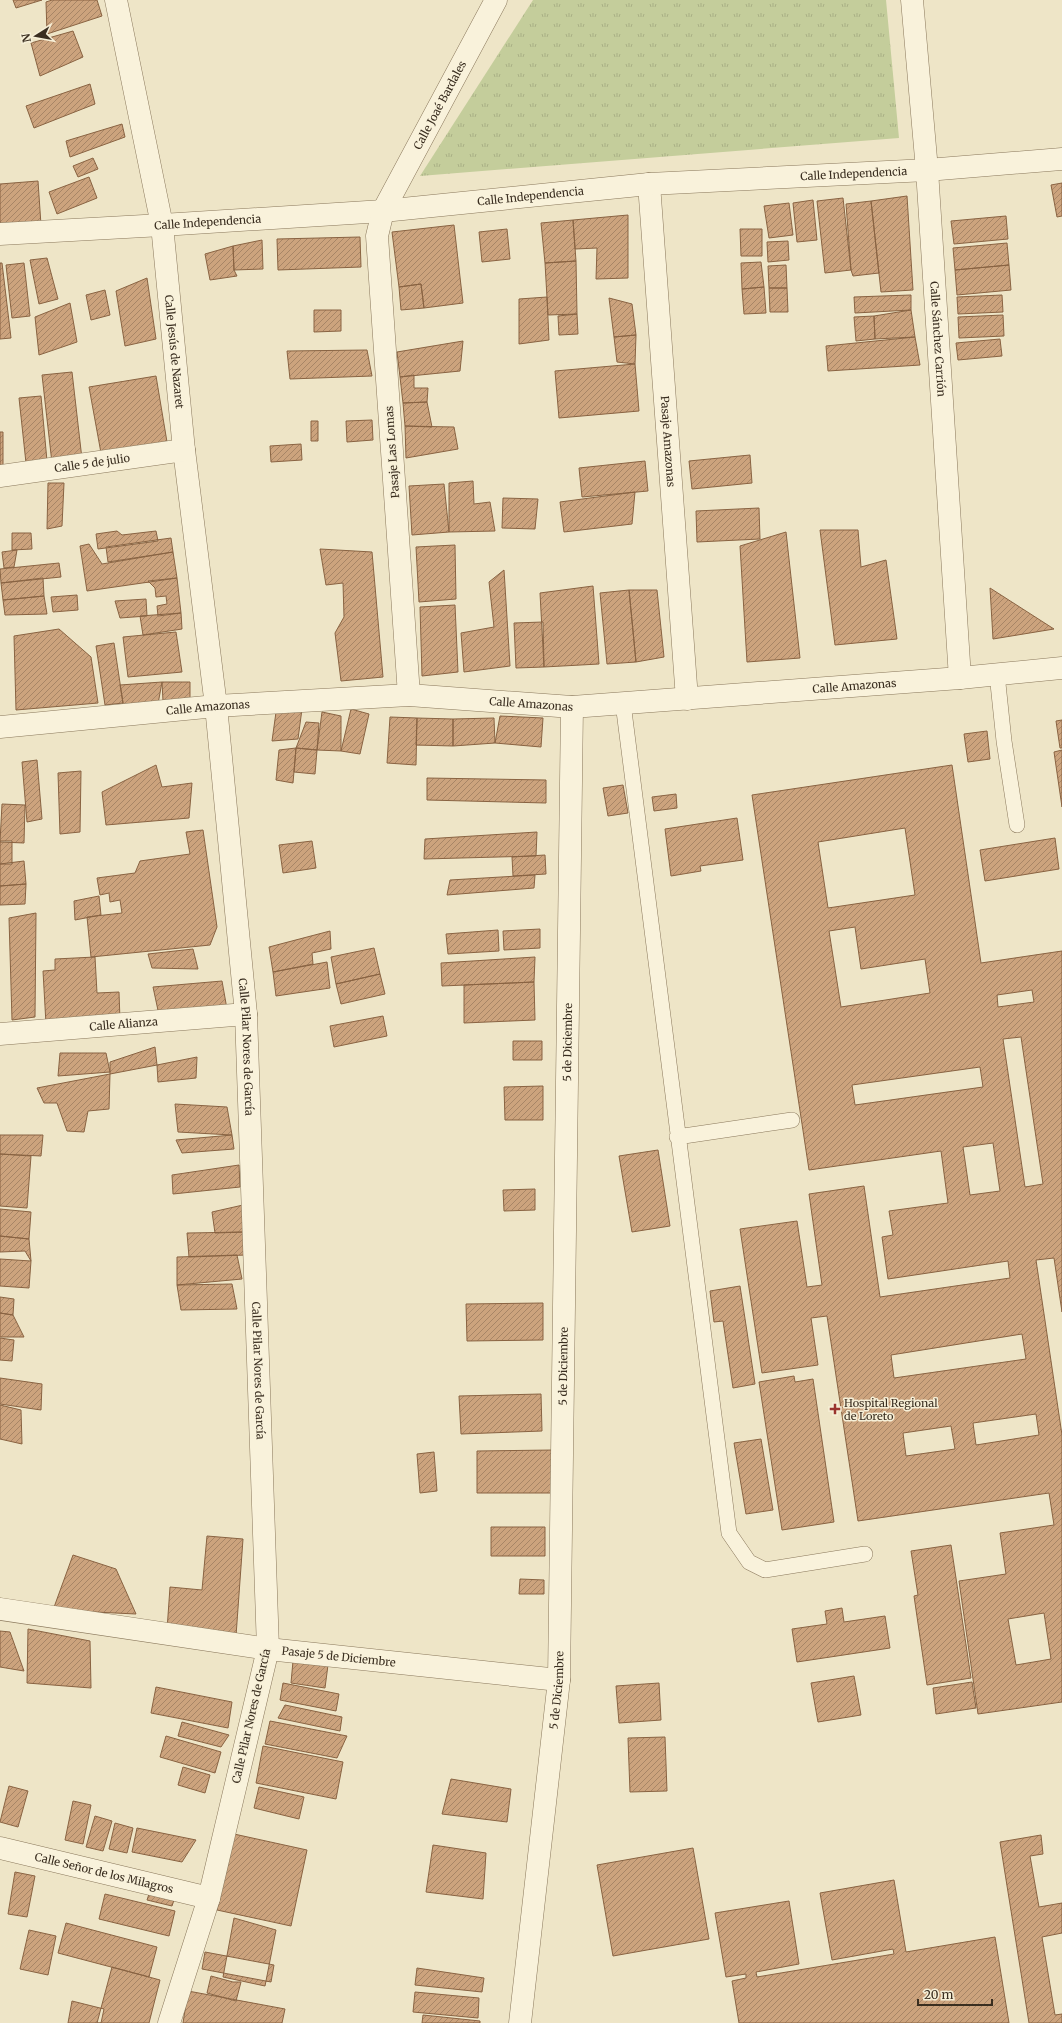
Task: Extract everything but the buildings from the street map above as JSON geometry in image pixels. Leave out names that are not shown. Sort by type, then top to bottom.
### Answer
[{"type":"street","name":"Calle Jesús de Nazaret","points":[[116,0],[162,225],[184,450],[216,706]]},
{"type":"street","name":"Calle Joaé Bardales","points":[[383,211],[496,0]]},
{"type":"street","name":"Calle Sánchez Carrión","points":[[912,0],[927,170],[960,678]]},
{"type":"street","name":"Calle Independencia","points":[[0,234],[383,211],[650,184],[927,170],[1062,159]]},
{"type":"street","name":"Pasaje Amazonas","points":[[650,184],[687,699]]},
{"type":"street","name":"Pasaje Las Lomas","points":[[383,211],[377,236],[409,695]]},
{"type":"street","name":"Calle 5 de julio","points":[[0,476],[184,450]]},
{"type":"street","name":"Calle Amazonas","points":[[0,728],[216,706],[409,695],[572,707],[960,678],[1062,668]]},
{"type":"street","name":"Calle Pilar Nores de García","points":[[169,2023],[209,1898],[268,1649],[246,1014],[216,706]]},
{"type":"street","name":"5 de Diciembre","points":[[520,2023],[559,1680],[572,707]]},
{"type":"street","name":"Calle Alianza","points":[[0,1034],[246,1014]]},
{"type":"street","name":"Pasaje 5 de Diciembre","points":[[0,1609],[268,1649],[559,1680]]},
{"type":"street","name":"Calle Señor de los Milagros","points":[[0,1848],[209,1898]]},
{"type":"lane","points":[[997,674],[1004,741],[1017,825]]},
{"type":"lane","points":[[623,703],[677,1137],[729,1533],[749,1562],[765,1570],[865,1554]]},
{"type":"lane","points":[[677,1137],[792,1120]]},
{"type":"green space","points":[[533,0],[886,0],[899,138],[420,176]]},
{"type":"place","name":"Hospital Regional de Loreto","points":[[835,1409]]}]
